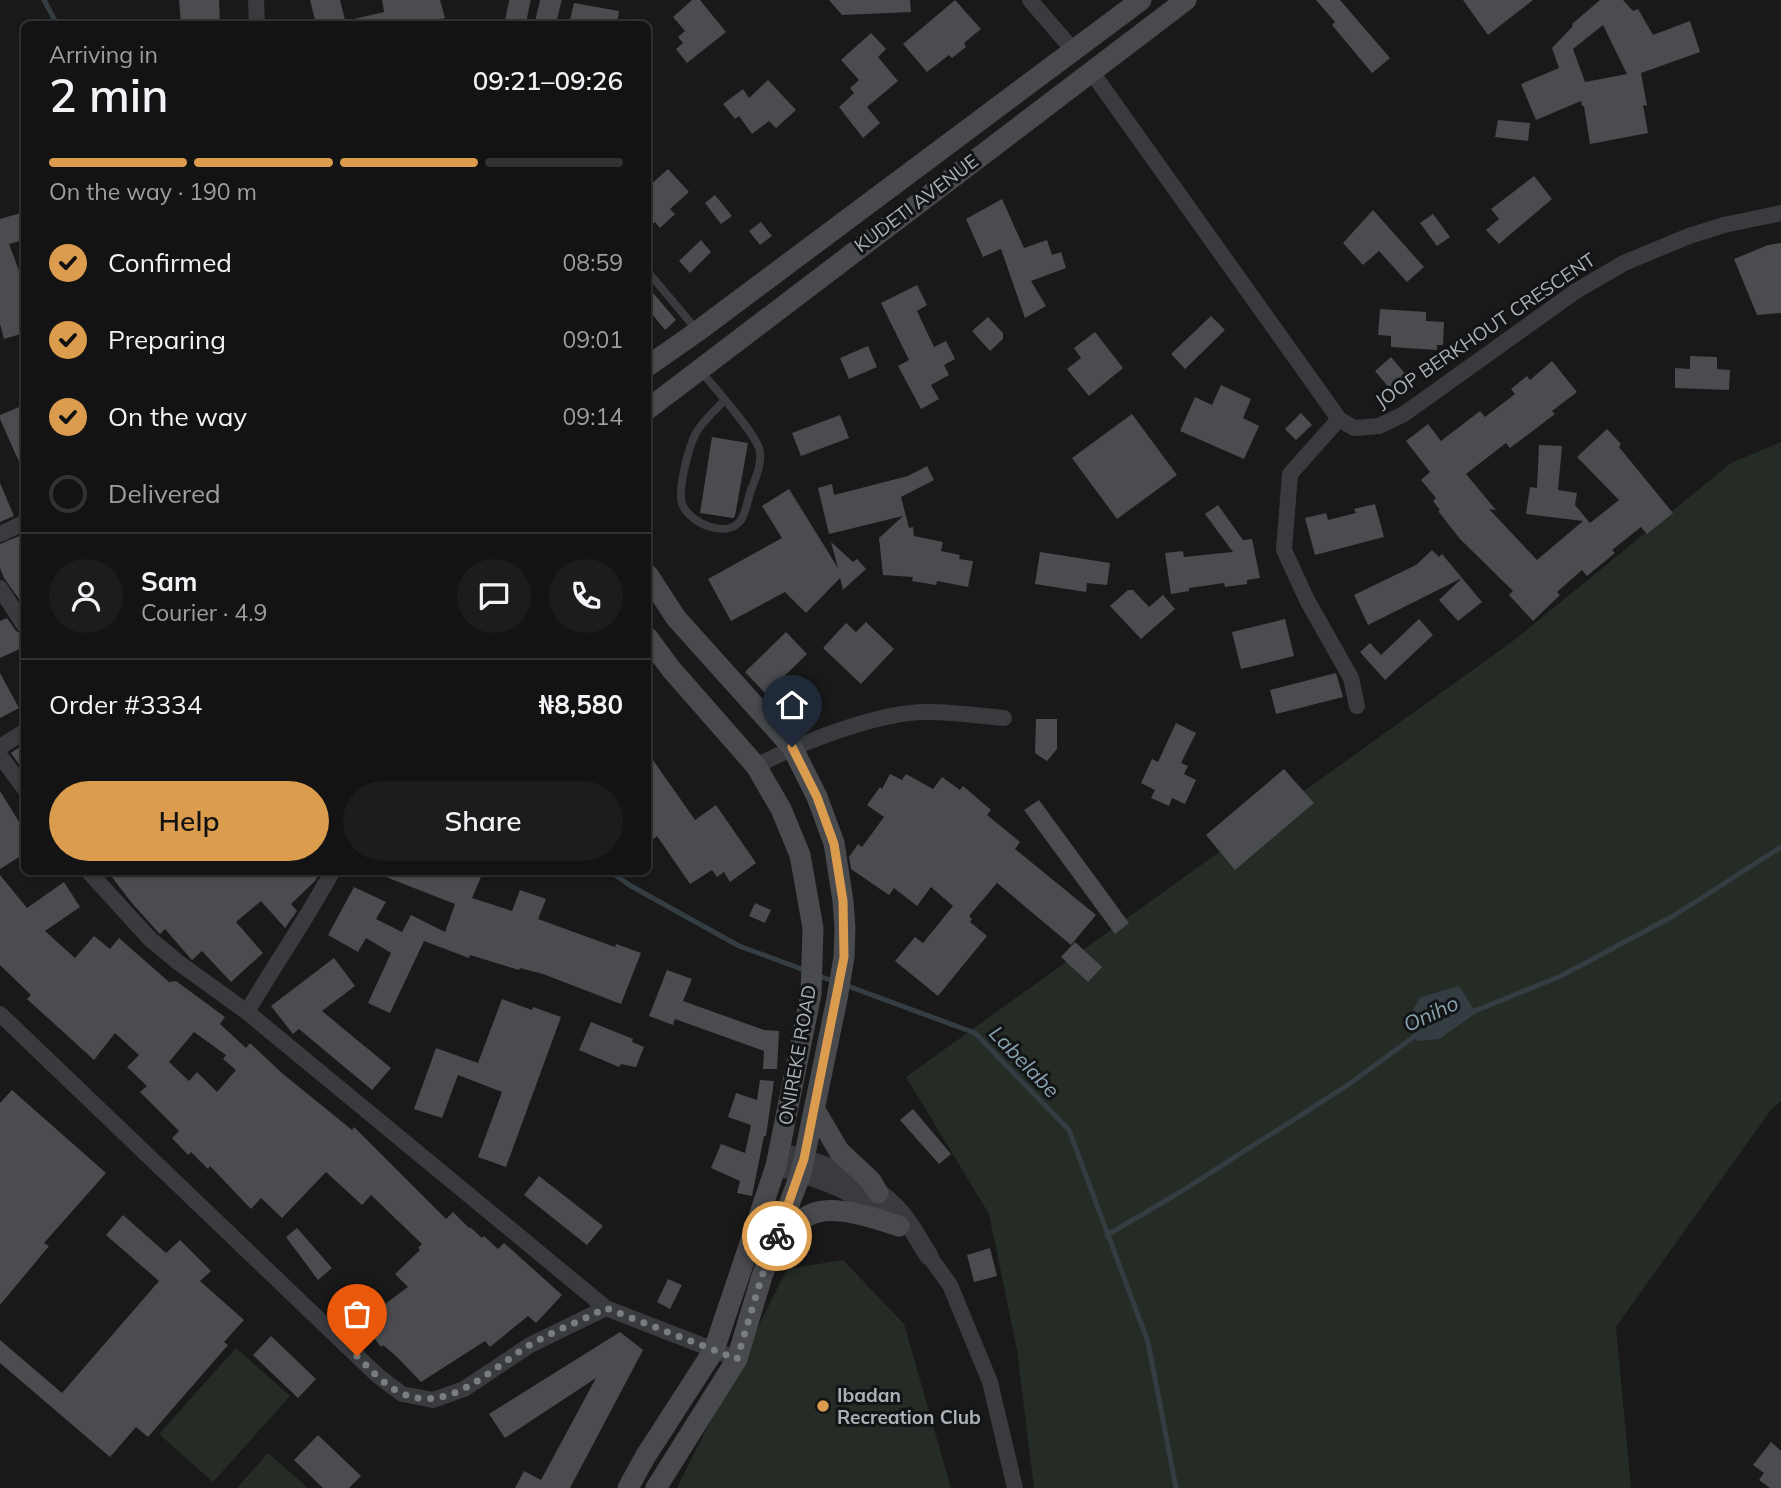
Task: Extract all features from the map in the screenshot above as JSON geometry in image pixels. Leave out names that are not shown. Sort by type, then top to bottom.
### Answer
[{"type":"main road","points":[[516,21],[520,0]]},
{"type":"main road","points":[[546,21],[551,0]]},
{"type":"main road","name":"KUDETI AVENUE","points":[[651,364],[1141,0]]},
{"type":"main road","name":"KUDETI AVENUE","points":[[651,407],[1186,0]]},
{"type":"main road","name":"ONIREKE ROAD","points":[[651,580],[676,618],[792,747],[817,797],[834,844],[843,901],[844,957],[802,1166],[737,1359],[656,1488]]},
{"type":"main road","name":"ONIREKE ROAD","points":[[628,1488],[714,1350],[777,1159],[811,994],[813,928],[800,855],[781,809],[756,766],[671,669],[651,642]]},
{"type":"main road","points":[[814,1110],[839,1151],[871,1181],[878,1193]]},
{"type":"main road","points":[[775,1241],[798,1222],[818,1212],[861,1213],[899,1226]]},
{"type":"street","points":[[256,0],[257,21]]},
{"type":"street","points":[[1030,0],[1073,50]]},
{"type":"street","points":[[1091,71],[1339,419],[1290,474],[1284,550],[1307,600],[1351,678],[1357,706]]},
{"type":"street","name":"JOOP BERKHOUT CRESCENT","points":[[1339,419],[1354,428],[1379,426],[1404,414],[1576,291],[1624,263],[1689,236],[1724,225],[1781,213]]},
{"type":"street","points":[[0,534],[21,524]]},
{"type":"street","points":[[0,588],[21,620]]},
{"type":"street","points":[[756,766],[792,747],[885,717],[926,712],[1004,718]]},
{"type":"street","points":[[0,747],[21,734]]},
{"type":"street","points":[[0,757],[21,784]]},
{"type":"street","points":[[92,875],[150,939],[178,963],[247,1012],[606,1308],[737,1359]]},
{"type":"street","points":[[247,1012],[284,949],[308,916],[330,875]]},
{"type":"street","points":[[0,1014],[377,1375],[402,1394],[433,1400],[464,1389],[530,1345],[606,1308]]},
{"type":"street","points":[[777,1159],[858,1180],[899,1211],[950,1285],[990,1382],[1015,1488]]},
{"type":"street","points":[[802,1166],[856,1194],[899,1226],[929,1256]]},
{"type":"lane","points":[[651,276],[698,331]]},
{"type":"lane","points":[[699,368],[750,433],[759,449],[760,464],[742,519],[731,529],[718,531],[691,516],[683,506],[680,491],[694,436],[706,418],[724,401]]},
{"type":"shaded area","points":[[1781,442],[1781,1101],[1771,1110],[1616,1327],[1631,1488],[1034,1488],[1017,1350],[989,1214],[906,1077],[1513,641],[1731,463]]},
{"type":"shaded area","name":"Ibadan Recreation Club","points":[[843,1260],[904,1324],[951,1488],[677,1488],[787,1269]]},
{"type":"shaded area","points":[[236,1348],[290,1396],[213,1482],[159,1434]]},
{"type":"shaded area","points":[[268,1453],[308,1488],[237,1488]]},
{"type":"water","points":[[1459,986],[1476,1013],[1439,1039],[1417,1041],[1403,1015],[1412,1011],[1421,997]]},
{"type":"building","points":[[179,0],[219,0],[220,21],[181,21]]},
{"type":"building","points":[[310,0],[340,0],[345,21],[315,21]]},
{"type":"building","points":[[382,0],[440,0],[445,18],[430,21],[354,21],[384,12]]},
{"type":"building","points":[[692,0],[700,0],[726,32],[687,63],[676,49],[683,43],[678,37],[685,31],[673,17]]},
{"type":"building","points":[[829,0],[910,0],[911,12],[842,15]]},
{"type":"building","points":[[955,0],[981,29],[964,43],[966,47],[952,58],[949,55],[927,72],[903,44]]},
{"type":"building","points":[[1316,0],[1340,0],[1390,58],[1372,73],[1332,25],[1335,22]]},
{"type":"building","points":[[1463,0],[1533,0],[1488,35]]},
{"type":"building","points":[[1600,0],[1623,0],[1633,11],[1638,9],[1653,35],[1690,21],[1700,52],[1641,73],[1647,106],[1643,105],[1648,133],[1590,144],[1581,101],[1536,120],[1521,84],[1559,68],[1552,48],[1572,24]],"holes":[[[1603,25],[1627,74],[1585,82],[1573,49]]]},
{"type":"building","points":[[574,3],[619,11],[617,21],[570,21]]},
{"type":"building","points":[[871,33],[886,49],[878,57],[898,81],[867,107],[880,123],[863,138],[839,107],[854,93],[850,88],[859,80],[841,60]]},
{"type":"building","points":[[768,80],[796,110],[776,128],[769,121],[752,134],[739,116],[735,119],[723,104],[743,89],[749,98]]},
{"type":"building","points":[[1498,120],[1530,123],[1528,141],[1495,137]]},
{"type":"building","points":[[668,169],[689,192],[670,209],[675,214],[660,228],[655,222],[651,225],[651,184]]},
{"type":"building","points":[[1534,176],[1552,199],[1499,244],[1486,230],[1499,219],[1491,209]]},
{"type":"building","points":[[715,195],[732,216],[721,224],[705,203]]},
{"type":"building","points":[[1002,199],[1024,248],[1047,240],[1052,255],[1061,252],[1066,268],[1031,281],[1046,306],[1025,318],[1001,249],[983,257],[966,219]]},
{"type":"building","points":[[1373,210],[1424,267],[1407,282],[1379,251],[1363,265],[1343,243]]},
{"type":"building","points":[[21,213],[21,241],[9,244],[21,276],[21,334],[4,339],[0,324],[0,219]]},
{"type":"building","points":[[1433,214],[1450,237],[1437,246],[1420,223]]},
{"type":"building","points":[[761,222],[772,236],[760,245],[749,231]]},
{"type":"building","points":[[701,240],[711,252],[690,273],[679,261]]},
{"type":"building","points":[[1781,243],[1781,313],[1757,315],[1734,259],[1768,245]]},
{"type":"building","points":[[917,285],[927,305],[917,311],[934,347],[946,341],[955,359],[944,365],[949,375],[931,385],[939,399],[921,409],[898,366],[909,360],[881,303]]},
{"type":"building","points":[[651,291],[676,320],[665,330],[651,313]]},
{"type":"building","points":[[1380,309],[1426,312],[1426,321],[1444,322],[1443,345],[1437,345],[1437,350],[1391,347],[1391,336],[1378,335]]},
{"type":"building","points":[[1211,316],[1225,330],[1185,369],[1171,354]]},
{"type":"building","points":[[988,317],[1003,333],[1003,339],[990,351],[972,331]]},
{"type":"building","points":[[1095,332],[1123,368],[1089,396],[1067,369],[1081,358],[1074,348]]},
{"type":"building","points":[[868,346],[877,367],[849,379],[840,358]]},
{"type":"building","points":[[1690,356],[1717,357],[1717,369],[1730,370],[1729,390],[1675,388],[1675,368],[1690,369]]},
{"type":"building","points":[[1391,357],[1407,376],[1391,390],[1375,371]]},
{"type":"building","points":[[1552,361],[1577,392],[1552,411],[1555,414],[1510,448],[1506,443],[1466,474],[1496,510],[1489,509],[1537,560],[1583,521],[1526,514],[1530,487],[1537,488],[1539,445],[1562,446],[1558,490],[1577,493],[1575,505],[1590,523],[1619,500],[1577,457],[1607,429],[1673,513],[1647,534],[1641,527],[1612,550],[1615,553],[1587,576],[1582,570],[1557,592],[1560,595],[1533,621],[1509,595],[1513,591],[1460,539],[1438,511],[1440,510],[1433,501],[1436,498],[1421,480],[1430,472],[1406,441],[1428,424],[1441,441],[1480,411],[1485,417],[1515,394],[1511,389],[1527,376],[1530,380]]},
{"type":"building","points":[[1221,385],[1251,399],[1243,418],[1259,426],[1244,459],[1180,431],[1195,397],[1212,405]]},
{"type":"building","points":[[21,406],[21,466],[0,419],[0,415]]},
{"type":"building","points":[[1301,413],[1312,425],[1296,440],[1285,429]]},
{"type":"building","points":[[1132,414],[1177,475],[1117,519],[1072,458]]},
{"type":"building","points":[[840,415],[849,438],[801,456],[792,433]]},
{"type":"building","points":[[712,437],[748,443],[733,518],[700,513]]},
{"type":"building","points":[[927,466],[934,480],[901,497],[909,528],[913,527],[914,536],[943,542],[941,551],[960,555],[959,559],[973,561],[968,587],[937,581],[936,585],[912,581],[913,577],[883,575],[879,538],[903,516],[829,534],[818,488],[832,484],[834,495],[908,476]]},
{"type":"building","points":[[0,483],[14,516],[0,522]]},
{"type":"building","points":[[789,489],[838,568],[831,542],[853,562],[857,559],[866,569],[843,590],[840,578],[806,613],[785,592],[731,621],[708,579],[782,538],[762,506]]},
{"type":"building","points":[[1375,504],[1384,537],[1315,555],[1305,518],[1326,513],[1328,520],[1356,513],[1354,509]]},
{"type":"building","points":[[1218,505],[1243,540],[1252,539],[1260,578],[1247,580],[1247,584],[1225,587],[1224,583],[1189,588],[1189,591],[1171,594],[1165,553],[1183,551],[1184,557],[1233,552],[1205,514]]},
{"type":"building","points":[[21,535],[21,602],[0,568],[0,544]]},
{"type":"building","points":[[1432,550],[1439,557],[1442,554],[1462,578],[1368,625],[1354,595],[1416,565]]},
{"type":"building","points":[[1040,552],[1110,563],[1107,585],[1087,583],[1086,592],[1035,584]]},
{"type":"building","points":[[1462,578],[1482,602],[1458,621],[1439,600]]},
{"type":"building","points":[[1128,590],[1133,590],[1149,607],[1163,595],[1175,609],[1141,639],[1110,606]]},
{"type":"building","points":[[7,618],[21,634],[21,648],[0,658],[0,621]]},
{"type":"building","points":[[1285,619],[1294,656],[1241,669],[1232,632]]},
{"type":"building","points":[[1419,619],[1433,635],[1385,680],[1360,652],[1370,643],[1381,655]]},
{"type":"building","points":[[866,622],[894,649],[861,684],[823,648],[846,623],[856,632]]},
{"type":"building","points":[[786,632],[807,654],[766,694],[745,672]]},
{"type":"building","points":[[0,673],[19,708],[0,718]]},
{"type":"building","points":[[1336,673],[1343,697],[1276,714],[1270,690]]},
{"type":"building","points":[[1036,719],[1057,719],[1057,749],[1047,761],[1035,753]]},
{"type":"building","points":[[1176,723],[1196,733],[1181,763],[1188,766],[1184,774],[1196,780],[1185,804],[1172,798],[1169,806],[1151,798],[1155,790],[1141,783],[1152,759],[1158,762]]},
{"type":"building","points":[[21,746],[21,767],[11,753]]},
{"type":"building","points":[[651,757],[695,820],[716,805],[756,863],[730,882],[724,872],[717,877],[712,870],[690,884],[657,836],[651,841]]},
{"type":"building","points":[[1284,769],[1314,803],[1235,870],[1206,835]]},
{"type":"building","points":[[890,774],[902,780],[906,774],[933,789],[942,777],[960,790],[963,786],[991,810],[987,815],[1020,842],[1015,849],[1096,915],[1071,945],[997,883],[969,916],[972,919],[970,922],[987,936],[938,996],[895,961],[915,937],[923,943],[953,906],[931,887],[917,906],[894,888],[889,895],[851,869],[849,857],[858,844],[862,847],[884,817],[867,805],[880,787],[882,789]]},
{"type":"building","points":[[0,791],[21,825],[21,856],[0,869]]},
{"type":"building","points":[[1039,800],[1129,923],[1115,934],[1024,810]]},
{"type":"building","points":[[0,875],[27,908],[64,882],[80,907],[45,931],[75,958],[94,936],[110,949],[119,938],[169,982],[176,981],[225,1017],[220,1024],[246,1048],[250,1043],[283,1074],[352,1130],[354,1127],[446,1219],[453,1212],[469,1228],[482,1238],[484,1236],[498,1249],[504,1243],[562,1295],[536,1323],[528,1316],[490,1347],[485,1341],[421,1382],[397,1357],[383,1345],[381,1347],[362,1321],[408,1287],[395,1274],[420,1250],[418,1248],[422,1244],[371,1195],[362,1205],[326,1172],[282,1218],[261,1198],[251,1209],[210,1166],[208,1169],[191,1152],[188,1155],[172,1138],[179,1131],[140,1092],[147,1086],[127,1067],[139,1055],[115,1033],[94,1060],[27,999],[31,995],[0,965]],"holes":[[[194,1032],[226,1055],[223,1059],[236,1070],[217,1092],[197,1072],[189,1081],[169,1062]]]},
{"type":"building","points":[[110,875],[318,875],[291,904],[297,911],[285,928],[261,901],[236,922],[263,953],[231,982],[202,951],[192,960],[165,929],[160,934]]},
{"type":"building","points":[[381,875],[482,875],[472,898],[512,911],[520,890],[546,899],[538,919],[615,947],[616,944],[641,953],[621,1004],[543,974],[520,968],[519,970],[470,955],[469,958],[424,941],[390,1013],[368,1003],[391,953],[366,938],[358,952],[328,935],[354,887],[386,902],[376,919],[402,932],[411,915],[445,932],[455,904]]},
{"type":"building","points":[[755,903],[771,910],[765,923],[749,916]]},
{"type":"building","points":[[1075,942],[1102,967],[1088,982],[1061,957]]},
{"type":"building","points":[[334,958],[355,986],[322,1011],[391,1068],[372,1090],[299,1029],[293,1034],[271,1006]]},
{"type":"building","points":[[667,970],[692,979],[683,1001],[764,1030],[779,1031],[777,1069],[763,1069],[764,1051],[675,1019],[673,1025],[649,1016]]},
{"type":"building","points":[[502,999],[561,1017],[506,1167],[478,1157],[502,1092],[458,1075],[442,1118],[414,1109],[436,1048],[478,1063]]},
{"type":"building","points":[[591,1022],[633,1039],[632,1042],[644,1047],[636,1067],[621,1064],[619,1067],[579,1050]]},
{"type":"building","points":[[760,1080],[774,1081],[766,1136],[752,1196],[737,1193],[740,1181],[711,1168],[721,1144],[745,1153],[751,1125],[728,1117],[736,1093],[757,1100]]},
{"type":"building","points":[[12,1090],[106,1173],[44,1243],[49,1246],[0,1305],[0,1103]]},
{"type":"building","points":[[913,1109],[951,1154],[939,1164],[900,1120]]},
{"type":"building","points":[[539,1176],[603,1226],[587,1245],[524,1195]]},
{"type":"building","points":[[123,1215],[166,1253],[180,1240],[211,1271],[200,1281],[244,1320],[224,1342],[228,1345],[148,1437],[136,1427],[110,1457],[0,1363],[0,1340],[62,1393],[159,1281],[106,1235]]},
{"type":"building","points":[[297,1228],[332,1268],[318,1280],[286,1237]]},
{"type":"building","points":[[990,1248],[997,1276],[974,1282],[967,1255]]},
{"type":"building","points":[[668,1279],[682,1285],[670,1309],[657,1302]]},
{"type":"building","points":[[620,1332],[643,1350],[570,1488],[515,1488],[524,1471],[541,1480],[596,1378],[505,1438],[489,1414]]},
{"type":"building","points":[[271,1336],[316,1379],[298,1398],[253,1355]]},
{"type":"building","points":[[318,1435],[361,1476],[349,1488],[323,1488],[294,1460]]},
{"type":"building","points":[[1771,1442],[1781,1451],[1781,1488],[1770,1488],[1759,1480],[1764,1473],[1753,1465]]},
{"type":"waterway","name":"Labelabe","points":[[44,0],[55,21]]},
{"type":"waterway","name":"Oniho","points":[[1470,1013],[1561,976],[1675,915],[1781,847]]},
{"type":"waterway","name":"Labelabe","points":[[615,875],[739,946],[807,971]]},
{"type":"waterway","name":"Labelabe","points":[[816,975],[836,982]]},
{"type":"waterway","name":"Labelabe","points":[[845,985],[975,1033],[1069,1130],[1148,1342],[1176,1488]]},
{"type":"waterway","name":"Oniho","points":[[1107,1235],[1177,1194],[1348,1085],[1419,1033]]},
{"type":"way so far","points":[[357,1356],[402,1394],[433,1400],[464,1389],[530,1345],[606,1308],[737,1359],[777,1236]]},
{"type":"place","name":"Ibadan Recreation Club","points":[[823,1406]]},
{"type":"route","points":[[777,1236],[804,1159],[837,999],[844,957],[845,928],[834,844],[817,797],[792,747]]}]
